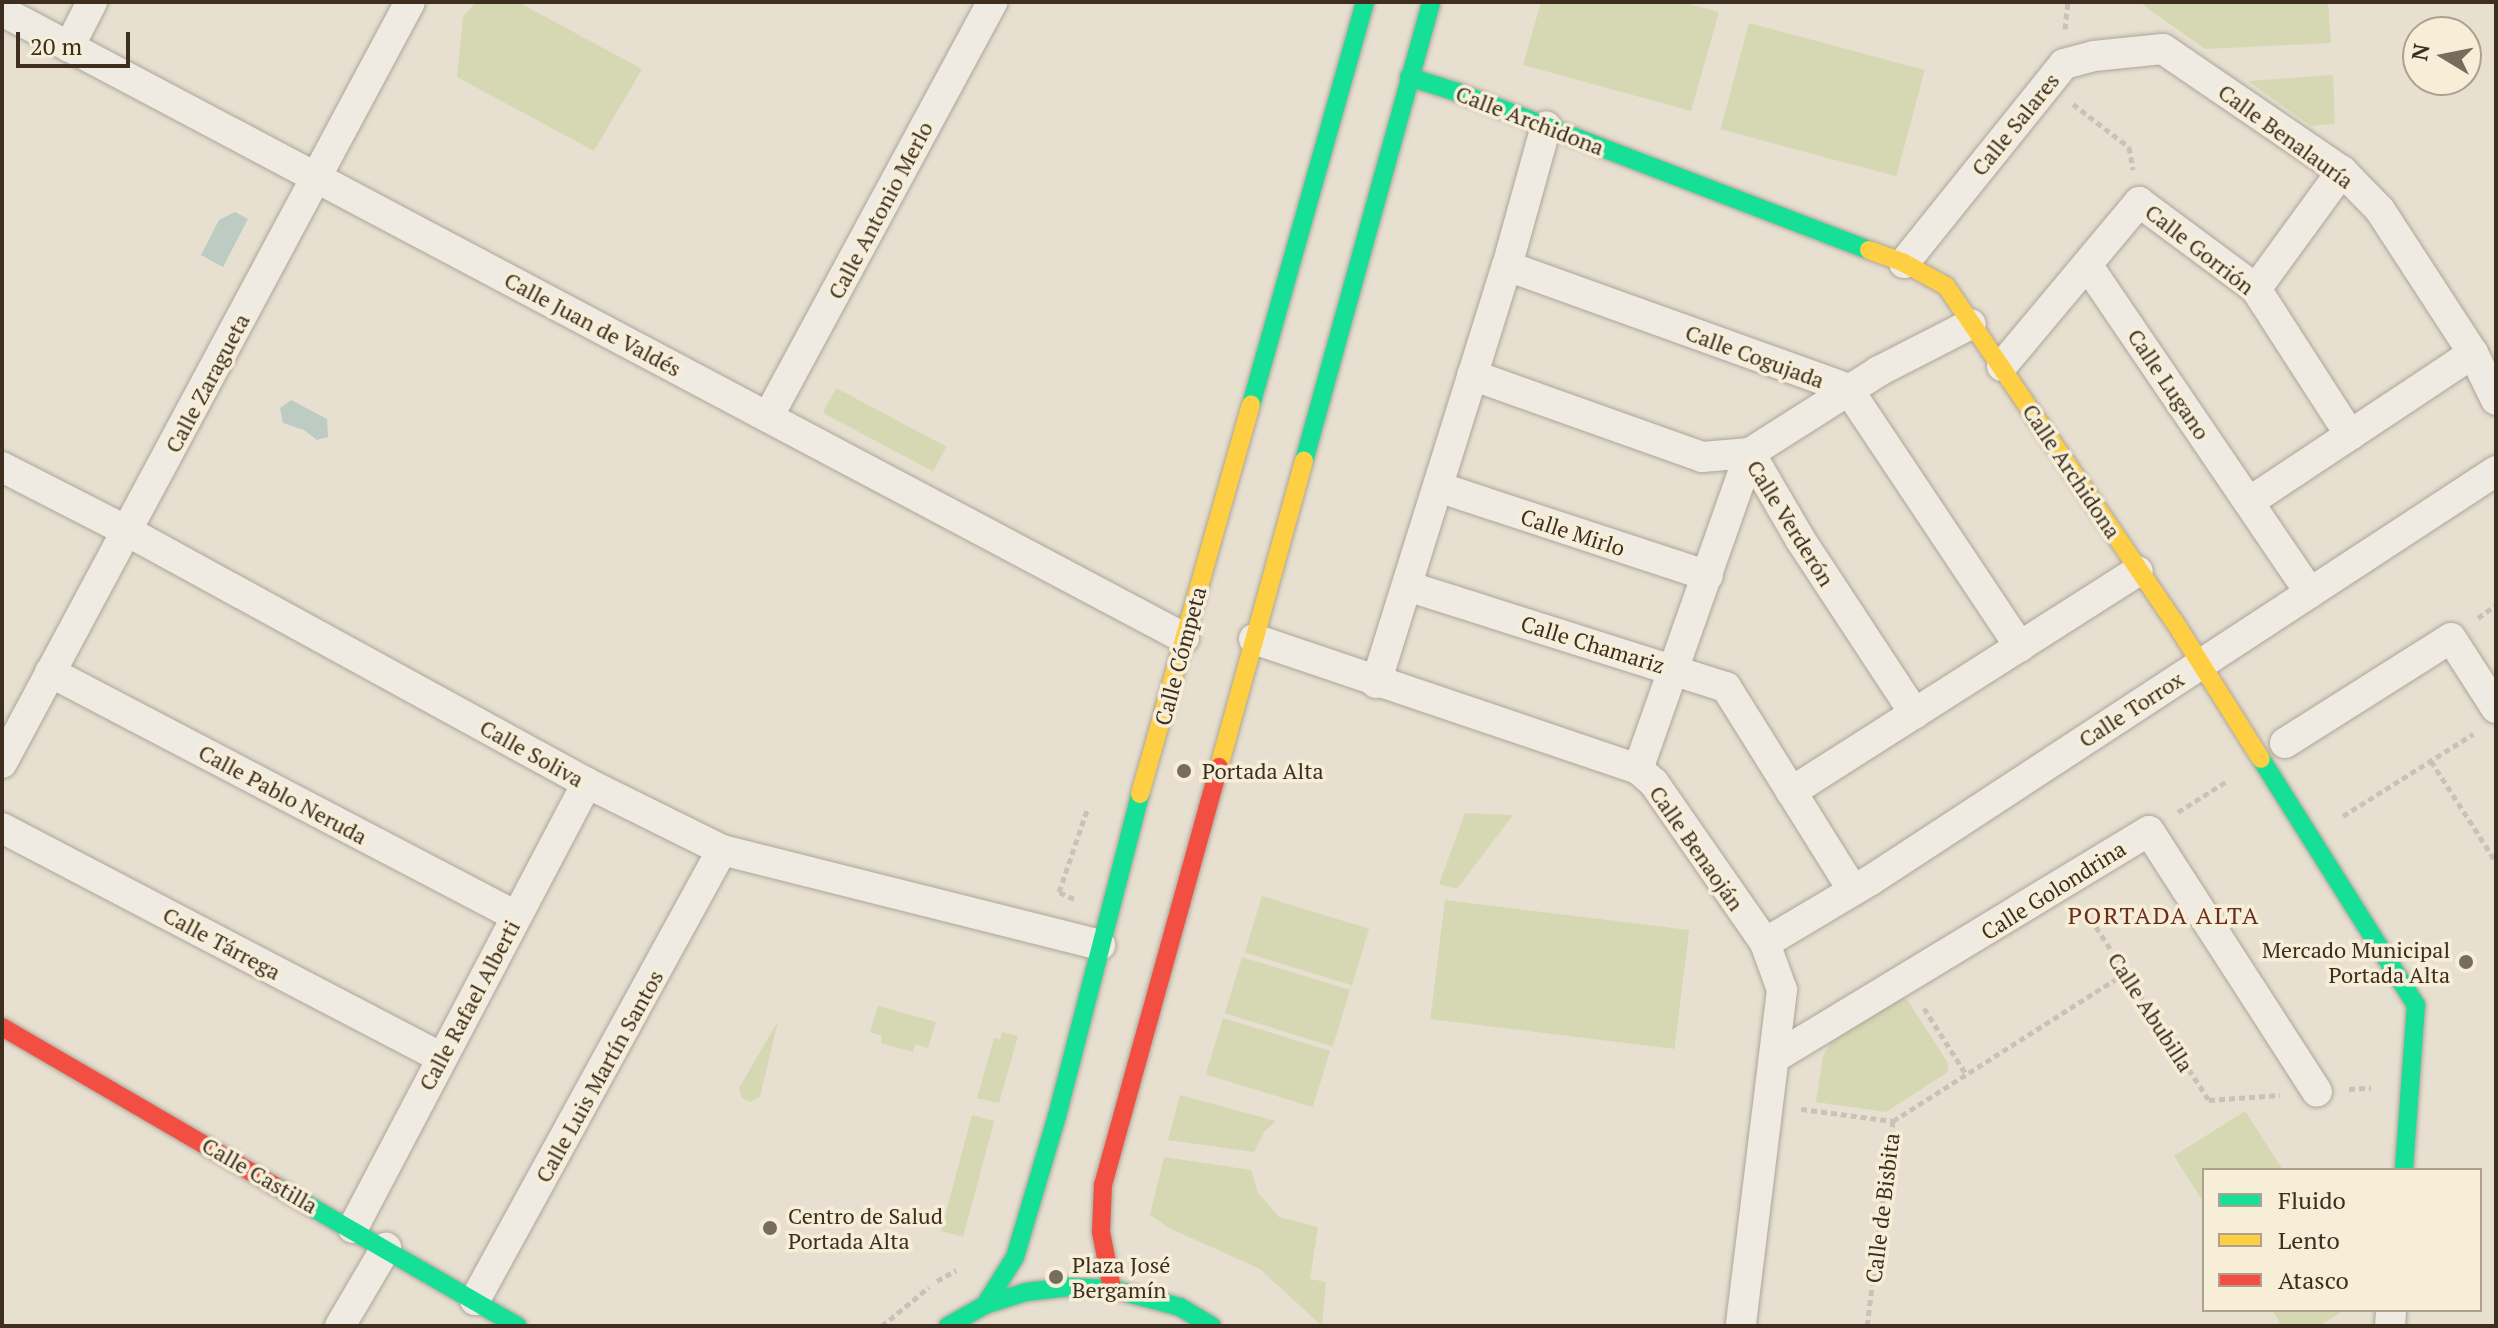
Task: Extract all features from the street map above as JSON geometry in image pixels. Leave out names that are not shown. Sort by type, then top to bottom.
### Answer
[{"type":"main road","name":"Calle Cómpeta","points":[[985,1305],[1015,1257],[1057,1116],[1184,638],[1365,2]]},
{"type":"main road","points":[[1112,1289],[1101,1232],[1103,1185],[1431,2]]},
{"type":"main road","name":"Calle Archidona","points":[[1409,77],[1904,263],[1946,286],[2201,664],[2416,1005],[2404,1168]]},
{"type":"main road","name":"Calle Castilla","points":[[2,1027],[353,1228],[517,1326]]},
{"type":"main road","points":[[948,1326],[985,1305],[1041,1290],[1069,1287],[1112,1289],[1180,1307],[1212,1326]]},
{"type":"street","points":[[69,47],[92,2]]},
{"type":"street","name":"Calle Zaragueta","points":[[2,763],[410,2]]},
{"type":"street","name":"Calle Antonio Merlo","points":[[768,417],[992,2]]},
{"type":"street","name":"Calle Juan de Valdés","points":[[2,11],[1184,638]]},
{"type":"street","name":"Calle Benalauría","points":[[2163,49],[2342,171],[2380,210],[2473,353],[2496,400]]},
{"type":"street","name":"Calle Salares","points":[[1904,263],[2064,64],[2094,56],[2163,49]]},
{"type":"street","points":[[1376,683],[1507,266],[1546,126]]},
{"type":"street","points":[[2256,289],[2342,171]]},
{"type":"street","name":"Calle Gorrión","points":[[2002,366],[2139,202],[2256,289],[2350,435]]},
{"type":"street","name":"Calle Cogujada","points":[[1507,266],[1848,389],[2020,647]]},
{"type":"street","name":"Calle Lugano","points":[[2088,266],[2310,593]]},
{"type":"street","points":[[1638,769],[1750,453],[1848,389],[1971,324]]},
{"type":"street","points":[[2249,502],[2473,353]]},
{"type":"street","name":"Calle Verderón","points":[[1472,375],[1702,457],[1750,453],[1800,539],[1915,714]]},
{"type":"street","name":"Calle Soliva","points":[[2,467],[127,531],[587,783],[722,850],[1100,945]]},
{"type":"street","name":"Calle Torrox","points":[[1765,943],[1853,890],[2496,471]]},
{"type":"street","name":"Calle Mirlo","points":[[1438,487],[1708,576]]},
{"type":"street","points":[[1791,792],[2138,571]]},
{"type":"street","name":"Calle Chamariz","points":[[1407,586],[1726,687],[1853,890]]},
{"type":"street","points":[[2285,743],[2451,638],[2490,717]]},
{"type":"street","name":"Calle Benaoján","points":[[1254,639],[1376,683],[1638,769],[1654,783],[1765,943],[1782,990],[1741,1326]]},
{"type":"street","name":"Calle Pablo Neruda","points":[[50,672],[516,916]]},
{"type":"street","name":"Calle Rafael Alberti","points":[[353,1228],[587,783]]},
{"type":"street","name":"Calle Tárrega","points":[[2,828],[442,1058]]},
{"type":"street","name":"Calle Golondrina","points":[[1774,1058],[2149,831],[2317,1092]]},
{"type":"street","name":"Calle Luis Martín Santos","points":[[475,1300],[722,850]]},
{"type":"street","points":[[340,1326],[386,1248]]},
{"type":"path","points":[[2068,100],[2129,147],[2139,202]]},
{"type":"path","points":[[2336,821],[2431,761],[2490,717]]},
{"type":"path","points":[[2431,761],[2496,862]]},
{"type":"path","points":[[2149,831],[2228,780]]},
{"type":"path","points":[[1059,892],[1087,810]]},
{"type":"path","name":"Calle Abubilla","points":[[2067,883],[2209,1100]]},
{"type":"path","points":[[1893,1121],[2125,973]]},
{"type":"path","points":[[1906,980],[1966,1074]]},
{"type":"path","name":"Calle de Bisbita","points":[[1766,1104],[1893,1121],[1867,1326]]},
{"type":"green space","points":[[476,2],[518,2],[642,69],[594,151],[457,77],[463,17]]},
{"type":"green space","points":[[1541,2],[1682,2],[1719,12],[1691,111],[1523,65]]},
{"type":"green space","points":[[2139,2],[2328,2],[2331,43],[2205,49]]},
{"type":"green space","points":[[1749,23],[1925,70],[1896,176],[1721,129]]},
{"type":"green space","points":[[2333,75],[2335,124],[2311,126],[2248,81]]},
{"type":"green space","points":[[836,388],[946,447],[933,471],[823,413]]},
{"type":"green space","points":[[1465,813],[1513,815],[1457,889],[1439,884]]},
{"type":"green space","points":[[1262,896],[1369,929],[1352,985],[1245,952]]},
{"type":"green space","points":[[1445,900],[1689,930],[1675,1049],[1430,1019]]},
{"type":"green space","points":[[1242,957],[1350,990],[1333,1046],[1225,1013]]},
{"type":"green space","points":[[1902,997],[1908,1001],[1948,1063],[1948,1072],[1886,1112],[1816,1102],[1823,1056],[1831,1042]]},
{"type":"green space","points":[[878,1006],[936,1022],[928,1048],[915,1044],[913,1052],[881,1043],[882,1036],[870,1032]]},
{"type":"green space","points":[[1223,1018],[1330,1051],[1313,1107],[1206,1074]]},
{"type":"green space","points":[[778,1021],[760,1097],[750,1102],[742,1098],[739,1088]]},
{"type":"green space","points":[[1002,1032],[1018,1036],[999,1103],[977,1098],[994,1038],[1000,1039]]},
{"type":"green space","points":[[1180,1095],[1276,1121],[1265,1131],[1254,1152],[1168,1140]]},
{"type":"green space","points":[[2245,1111],[2282,1168],[2202,1168],[2202,1200],[2174,1156]]},
{"type":"green space","points":[[972,1115],[994,1121],[963,1237],[941,1231]]},
{"type":"green space","points":[[1164,1157],[1251,1170],[1258,1193],[1279,1217],[1318,1227],[1310,1279],[1326,1282],[1322,1326],[1260,1269],[1169,1228],[1150,1215]]},
{"type":"green space","points":[[2273,1312],[2341,1312],[2319,1326],[2282,1326]]},
{"type":"shaded area","points":[[235,212],[248,219],[223,267],[201,255],[219,220]]},
{"type":"shaded area","points":[[291,400],[327,419],[328,437],[317,440],[304,430],[283,423],[280,408]]},
{"type":"traffic: fast","points":[[1251,405],[1365,2]]},
{"type":"traffic: fast","points":[[1304,461],[1431,2]]},
{"type":"traffic: fast","points":[[1409,77],[1457,92],[1869,250]]},
{"type":"traffic: fast","points":[[2261,759],[2416,1005],[2404,1168]]},
{"type":"traffic: fast","points":[[985,1305],[1015,1257],[1057,1116],[1140,794]]},
{"type":"traffic: fast","points":[[275,1186],[517,1326]]},
{"type":"traffic: fast","points":[[948,1326],[985,1305],[1026,1292],[1069,1287],[1112,1289],[1180,1307],[1212,1326]]},
{"type":"traffic: slow","points":[[1869,250],[1904,263],[1946,286],[2174,621],[2261,759]]},
{"type":"traffic: slow","points":[[1140,794],[1251,405]]},
{"type":"traffic: slow","points":[[1219,767],[1304,461]]},
{"type":"traffic: jam","points":[[1112,1289],[1101,1232],[1103,1185],[1219,767]]},
{"type":"traffic: jam","points":[[2,1027],[275,1186]]},
{"type":"place","name":"Portada Alta","points":[[1184,771]]},
{"type":"place","name":"Mercado Municipal Portada Alta","points":[[2466,962]]},
{"type":"place","name":"Centro de Salud Portada Alta","points":[[770,1228]]},
{"type":"place","name":"Plaza José Bergamín","points":[[1056,1277]]},
{"type":"district","name":"PORTADA ALTA","points":[[2164,916]]}]
